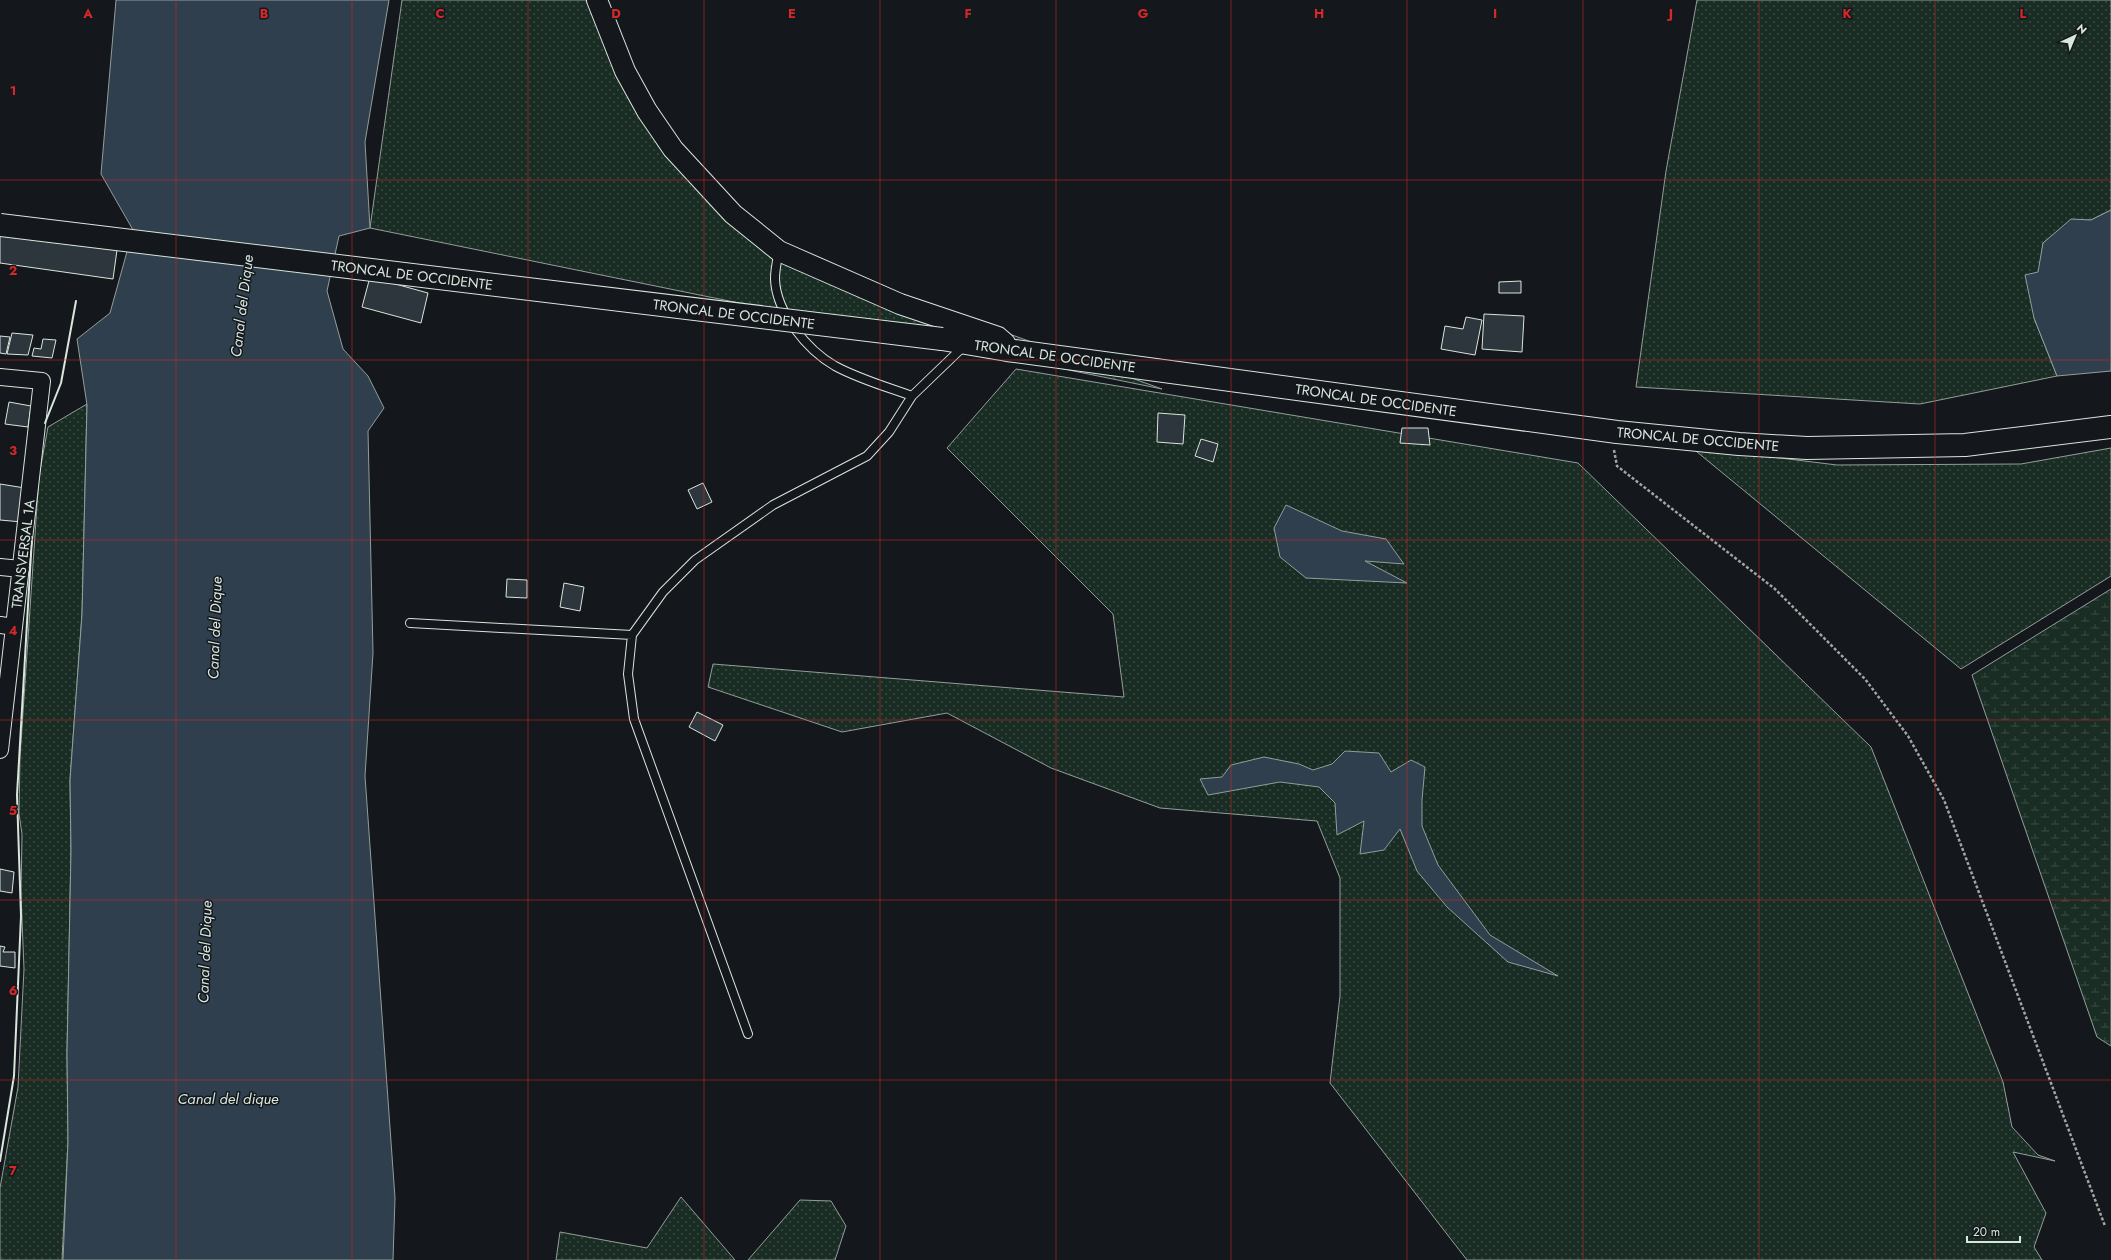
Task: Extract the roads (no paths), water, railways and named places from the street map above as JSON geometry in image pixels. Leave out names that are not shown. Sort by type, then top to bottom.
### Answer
[{"type":"highway","name":"TRONCAL DE OCCIDENTE","points":[[0,225],[942,339],[1007,350],[1617,432],[1739,444],[1807,448],[1889,448],[1965,445],[2111,427]]},
{"type":"street","points":[[597,0],[625,71],[647,111],[673,149],[733,214],[779,251],[900,304],[998,337],[1005,343],[1007,350]]},
{"type":"street","name":"TRANSVERSAL 1A","points":[[0,377],[42,382],[21,569],[7,626],[0,750]]},
{"type":"street","points":[[0,567],[21,569]]},
{"type":"lane","points":[[779,251],[775,279],[777,291],[782,306],[799,335],[812,349],[835,366],[912,396]]},
{"type":"lane","points":[[748,1034],[634,719],[628,674],[632,635],[663,592],[695,560],[773,505],[867,456],[889,432],[912,396],[967,343]]},
{"type":"lane","points":[[410,622],[632,635]]},
{"type":"water","name":"Canal del dique","points":[[116,0],[389,0],[365,142],[370,228],[339,236],[327,291],[343,349],[368,376],[384,408],[368,431],[373,653],[365,776],[395,1198],[393,1260],[63,1260],[68,1141],[67,1053],[71,850],[70,780],[82,614],[87,405],[77,339],[110,313],[133,230],[101,174]]},
{"type":"water","points":[[2111,210],[2111,371],[2057,376],[2034,318],[2025,275],[2038,272],[2043,243],[2071,219],[2091,220]]},
{"type":"water","points":[[1286,505],[1342,531],[1386,539],[1404,564],[1365,561],[1407,583],[1306,578],[1280,557],[1274,528]]},
{"type":"water","points":[[1345,751],[1379,753],[1391,772],[1411,760],[1425,767],[1422,800],[1422,826],[1438,865],[1490,935],[1558,976],[1508,962],[1447,907],[1417,871],[1400,829],[1384,850],[1360,854],[1364,821],[1337,835],[1335,803],[1319,787],[1280,782],[1208,795],[1200,779],[1222,777],[1231,765],[1264,757],[1299,764],[1313,770],[1332,764]]},
{"type":"water label","name":"Canal del Dique","points":[[242,306]]},
{"type":"water label","name":"Canal del Dique","points":[[215,628]]},
{"type":"water label","name":"Canal del Dique","points":[[205,952]]}]
